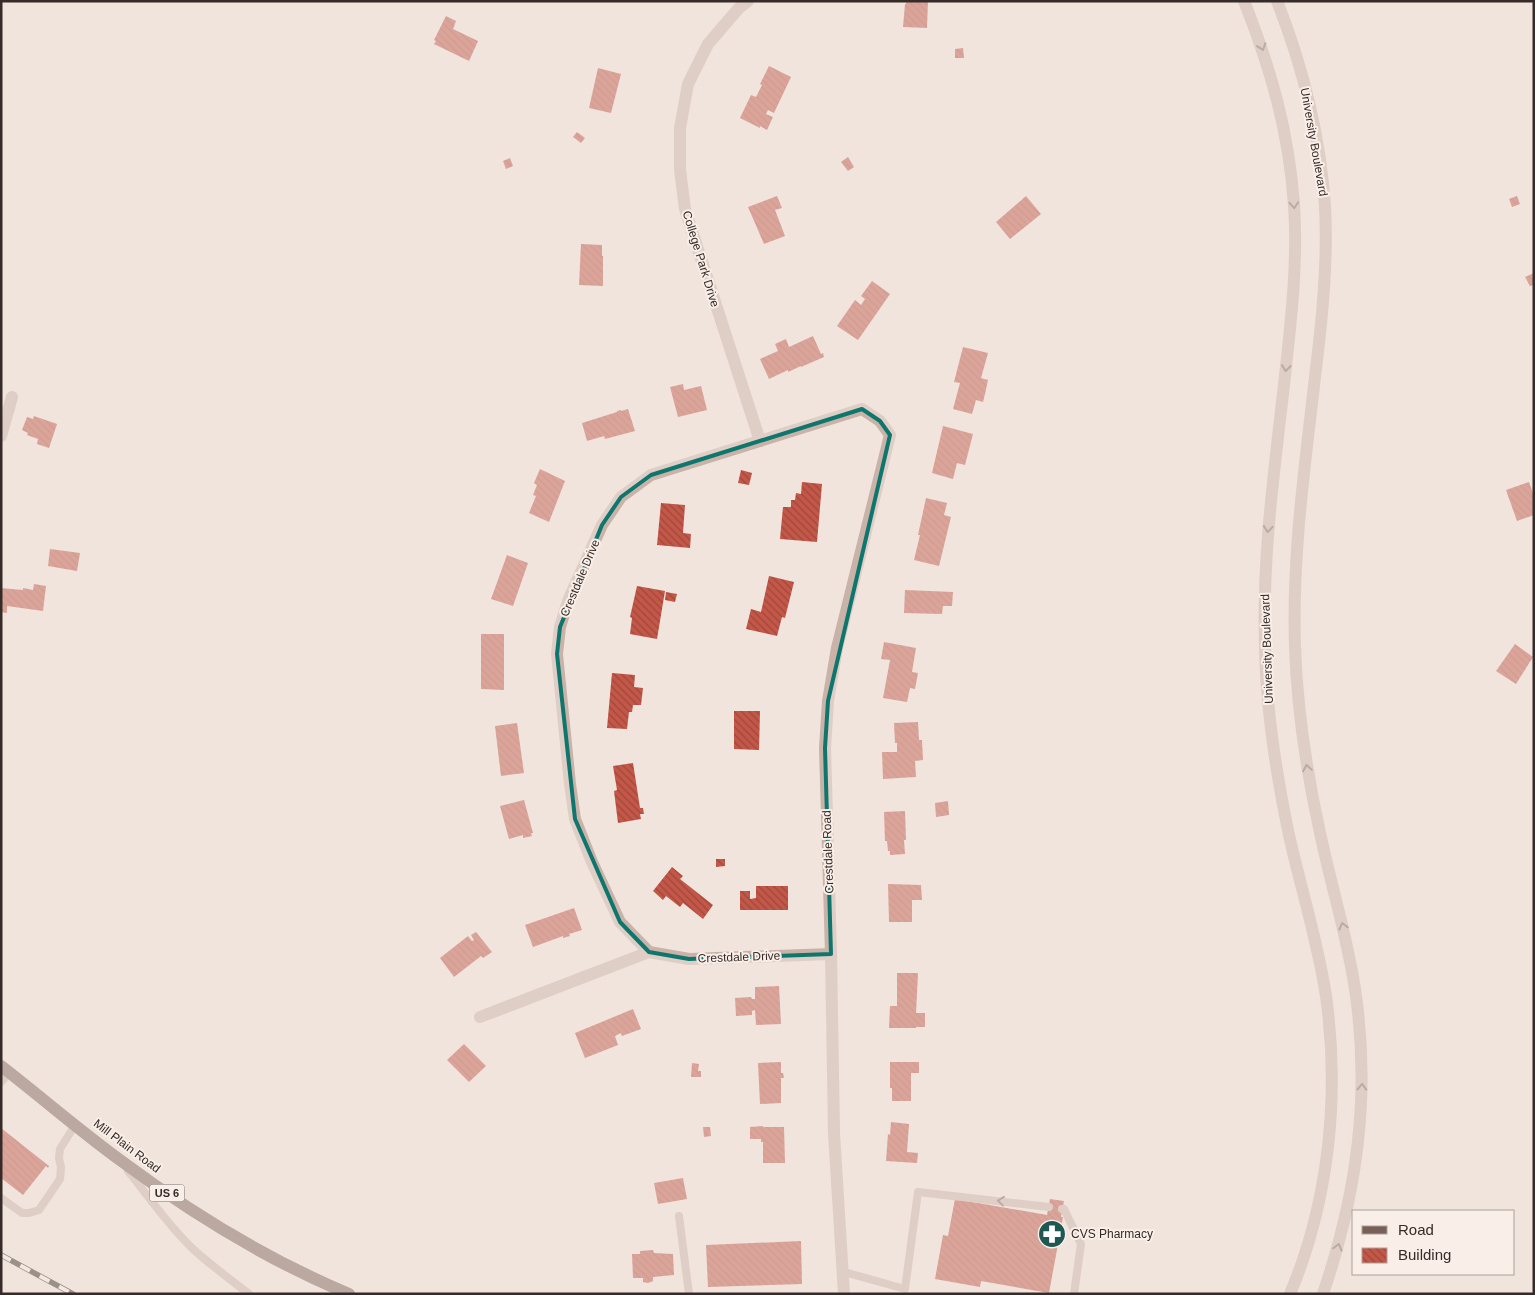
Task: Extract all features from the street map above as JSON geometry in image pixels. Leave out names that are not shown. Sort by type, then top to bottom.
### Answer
[{"type":"main road","name":"Mill Plain Road","points":[[4,1074],[75,1125],[119,1160],[174,1198],[229,1233],[288,1265],[349,1294]]},
{"type":"street","name":"College Park Drive","points":[[748,1],[739,8],[708,44],[688,84],[680,128],[680,170],[685,209],[760,441]]},
{"type":"street","name":"University Boulevard","points":[[1244,1],[1272,78],[1283,122],[1290,164],[1294,208],[1294,291],[1266,545],[1264,611],[1267,692],[1281,795],[1317,949],[1325,993],[1332,1070],[1326,1162],[1308,1245],[1290,1294]]},
{"type":"street","name":"University Boulevard","points":[[1277,1],[1301,70],[1312,116],[1320,160],[1325,206],[1324,293],[1296,547],[1297,690],[1301,735],[1309,781],[1355,988],[1360,1031],[1362,1079],[1356,1166],[1337,1253],[1323,1294]]},
{"type":"street","points":[[1,436],[12,397]]},
{"type":"street","name":"Crestdale Drive","points":[[831,954],[689,959],[649,952],[620,922],[575,820],[557,654],[560,627],[568,601],[602,525],[621,496],[651,475],[862,409],[880,421]]},
{"type":"street","name":"Crestdale Road","points":[[844,1294],[834,1132],[825,748],[828,702],[837,648],[890,435],[880,421]]},
{"type":"street","points":[[480,1017],[649,952]]},
{"type":"lane","points":[[1,1198],[22,1213],[39,1210],[60,1179],[60,1149],[75,1125]]},
{"type":"lane","points":[[119,1160],[172,1227],[192,1248],[214,1268],[249,1294]]},
{"type":"lane","points":[[844,1272],[905,1291],[918,1192],[1049,1207]]},
{"type":"lane","points":[[1062,1209],[1064,1209],[1081,1244],[1074,1294]]},
{"type":"lane","points":[[680,1216],[689,1294]]},
{"type":"highlighted area","points":[[862,409],[880,421],[890,435],[828,701],[825,748],[831,954],[689,959],[649,952],[620,922],[575,819],[557,654],[560,627],[602,525],[621,497],[651,475]]},
{"type":"building","points":[[906,1],[928,1],[927,28],[903,27]]},
{"type":"building","points":[[446,16],[456,21],[453,29],[478,41],[469,61],[434,44],[436,41],[434,40]]},
{"type":"building","points":[[963,48],[964,58],[955,58],[955,49]]},
{"type":"building","points":[[769,66],[791,77],[774,113],[768,110],[766,114],[773,117],[767,130],[740,118],[751,95],[756,97]]},
{"type":"building","points":[[598,68],[621,74],[611,113],[589,108]]},
{"type":"building","points":[[577,132],[585,138],[581,143],[573,137]]},
{"type":"building","points":[[848,157],[854,167],[848,171],[841,162]]},
{"type":"building","points":[[510,158],[513,166],[506,169],[503,161]]},
{"type":"building","points":[[777,196],[782,208],[775,210],[785,236],[764,244],[748,207]]},
{"type":"building","points":[[1026,196],[1041,214],[1010,239],[996,222]]},
{"type":"building","points":[[1517,196],[1520,204],[1512,207],[1509,199]]},
{"type":"building","points":[[581,244],[602,245],[603,286],[579,285]]},
{"type":"building","points":[[1534,273],[1534,285],[1530,286],[1525,277]]},
{"type":"building","points":[[872,281],[890,294],[858,340],[837,326],[855,300],[861,305],[865,299],[861,296]]},
{"type":"building","points":[[813,336],[824,357],[769,379],[760,359],[778,351],[775,344],[786,339],[789,347]]},
{"type":"building","points":[[963,347],[988,353],[981,378],[988,380],[983,402],[976,400],[972,414],[953,409],[960,383],[954,382]]},
{"type":"building","points":[[683,384],[684,390],[701,386],[707,410],[678,417],[670,387]]},
{"type":"building","points":[[628,409],[635,431],[605,439],[604,436],[587,441],[582,423]]},
{"type":"building","points":[[34,416],[57,424],[49,448],[37,444],[38,439],[27,435],[28,433],[22,430],[27,417],[33,419]]},
{"type":"building","points":[[943,426],[973,434],[965,465],[957,463],[953,479],[932,473]]},
{"type":"building","points":[[540,469],[565,481],[549,522],[529,513],[536,496],[533,495],[537,485],[534,483]]},
{"type":"building","points":[[741,470],[752,473],[749,485],[738,483]]},
{"type":"building","points":[[802,482],[822,484],[817,542],[780,539],[783,507],[791,507],[791,500],[795,500],[796,493],[801,494]]},
{"type":"building","points":[[1529,482],[1534,496],[1534,515],[1517,521],[1506,490]]},
{"type":"building","points":[[926,498],[947,503],[944,515],[951,517],[939,566],[914,560]]},
{"type":"building","points":[[661,503],[685,505],[683,533],[691,534],[690,548],[657,545]]},
{"type":"building","points":[[50,549],[80,553],[77,571],[48,566]]},
{"type":"building","points":[[507,555],[528,563],[513,606],[491,599]]},
{"type":"building","points":[[769,576],[794,582],[785,618],[782,617],[777,636],[746,629],[751,609],[761,612]]},
{"type":"building","points":[[34,584],[46,586],[43,611],[7,606],[7,613],[1,612],[1,588],[33,590]]},
{"type":"building","points":[[637,586],[665,591],[657,639],[630,634],[632,618],[630,617]]},
{"type":"building","points":[[905,590],[953,592],[952,606],[943,606],[942,614],[904,613]]},
{"type":"building","points":[[666,592],[677,594],[675,602],[665,600]]},
{"type":"building","points":[[481,634],[504,634],[504,690],[481,689]]},
{"type":"building","points":[[884,642],[916,648],[912,672],[918,673],[915,689],[910,688],[907,702],[883,698],[890,660],[881,659]]},
{"type":"building","points":[[1515,644],[1533,657],[1516,684],[1496,671]]},
{"type":"building","points":[[612,673],[635,675],[634,687],[643,688],[641,705],[633,705],[632,712],[629,712],[627,729],[607,728]]},
{"type":"building","points":[[734,711],[760,711],[759,750],[734,749]]},
{"type":"building","points":[[918,722],[919,740],[922,740],[923,760],[915,761],[916,777],[883,779],[882,752],[897,752],[894,723]]},
{"type":"building","points":[[517,723],[524,773],[501,776],[495,726]]},
{"type":"building","points":[[633,763],[640,808],[643,808],[644,814],[640,814],[641,819],[618,823],[614,791],[617,790],[613,766]]},
{"type":"building","points":[[524,800],[533,833],[531,833],[532,836],[523,838],[523,835],[509,839],[500,806]]},
{"type":"building","points":[[948,801],[949,815],[936,817],[935,803]]},
{"type":"building","points":[[905,811],[905,854],[890,855],[887,841],[885,841],[884,812]]},
{"type":"building","points":[[716,859],[725,859],[725,866],[716,867]]},
{"type":"building","points":[[672,867],[683,876],[680,879],[713,905],[703,919],[683,903],[680,907],[666,896],[663,900],[653,891]]},
{"type":"building","points":[[888,884],[921,885],[922,900],[912,900],[912,922],[889,922]]},
{"type":"building","points":[[756,886],[788,886],[788,910],[740,910],[740,891],[750,891],[750,899],[756,898]]},
{"type":"building","points":[[574,908],[582,930],[569,934],[570,936],[563,938],[563,936],[533,947],[525,925]]},
{"type":"building","points":[[476,932],[492,952],[483,958],[481,956],[454,977],[440,958],[468,936],[472,941],[474,940],[471,935]]},
{"type":"building","points":[[897,973],[918,973],[916,1013],[925,1013],[925,1027],[889,1028],[890,1006],[897,1006]]},
{"type":"building","points":[[779,986],[781,1024],[756,1025],[755,1010],[752,1011],[752,1015],[736,1016],[735,998],[751,997],[755,999],[755,987]]},
{"type":"building","points":[[633,1009],[641,1029],[622,1036],[621,1033],[615,1036],[618,1045],[585,1058],[575,1033]]},
{"type":"building","points":[[464,1044],[486,1066],[469,1082],[447,1060]]},
{"type":"building","points":[[781,1062],[781,1073],[783,1073],[784,1078],[781,1078],[781,1103],[760,1104],[758,1063]]},
{"type":"building","points":[[890,1062],[919,1062],[919,1073],[911,1073],[911,1101],[892,1101]]},
{"type":"building","points":[[692,1063],[699,1064],[698,1071],[701,1071],[701,1077],[691,1077]]},
{"type":"building","points":[[891,1122],[909,1124],[907,1152],[918,1153],[917,1163],[886,1161]]},
{"type":"building","points":[[703,1127],[710,1127],[711,1136],[704,1137]]},
{"type":"building","points":[[750,1127],[784,1127],[785,1163],[763,1163],[763,1142],[761,1142],[761,1139],[750,1139]]},
{"type":"building","points":[[1,1128],[49,1166],[48,1168],[46,1166],[23,1195],[1,1178]]},
{"type":"building","points":[[683,1178],[687,1199],[658,1204],[654,1183]]},
{"type":"building","name":"CVS Pharmacy","points":[[955,1199],[1047,1215],[1050,1199],[1064,1201],[1061,1217],[1063,1217],[1049,1293],[981,1281],[980,1287],[935,1279],[943,1235],[948,1236]]},
{"type":"building","points":[[801,1241],[802,1284],[708,1287],[706,1245]]},
{"type":"building","points":[[653,1250],[654,1253],[673,1254],[674,1275],[653,1277],[653,1281],[648,1283],[643,1282],[643,1278],[633,1278],[632,1254]]},
{"type":"railway","points":[[1,1255],[73,1294]]},
{"type":"place","name":"CVS Pharmacy","points":[[1052,1234]]}]
